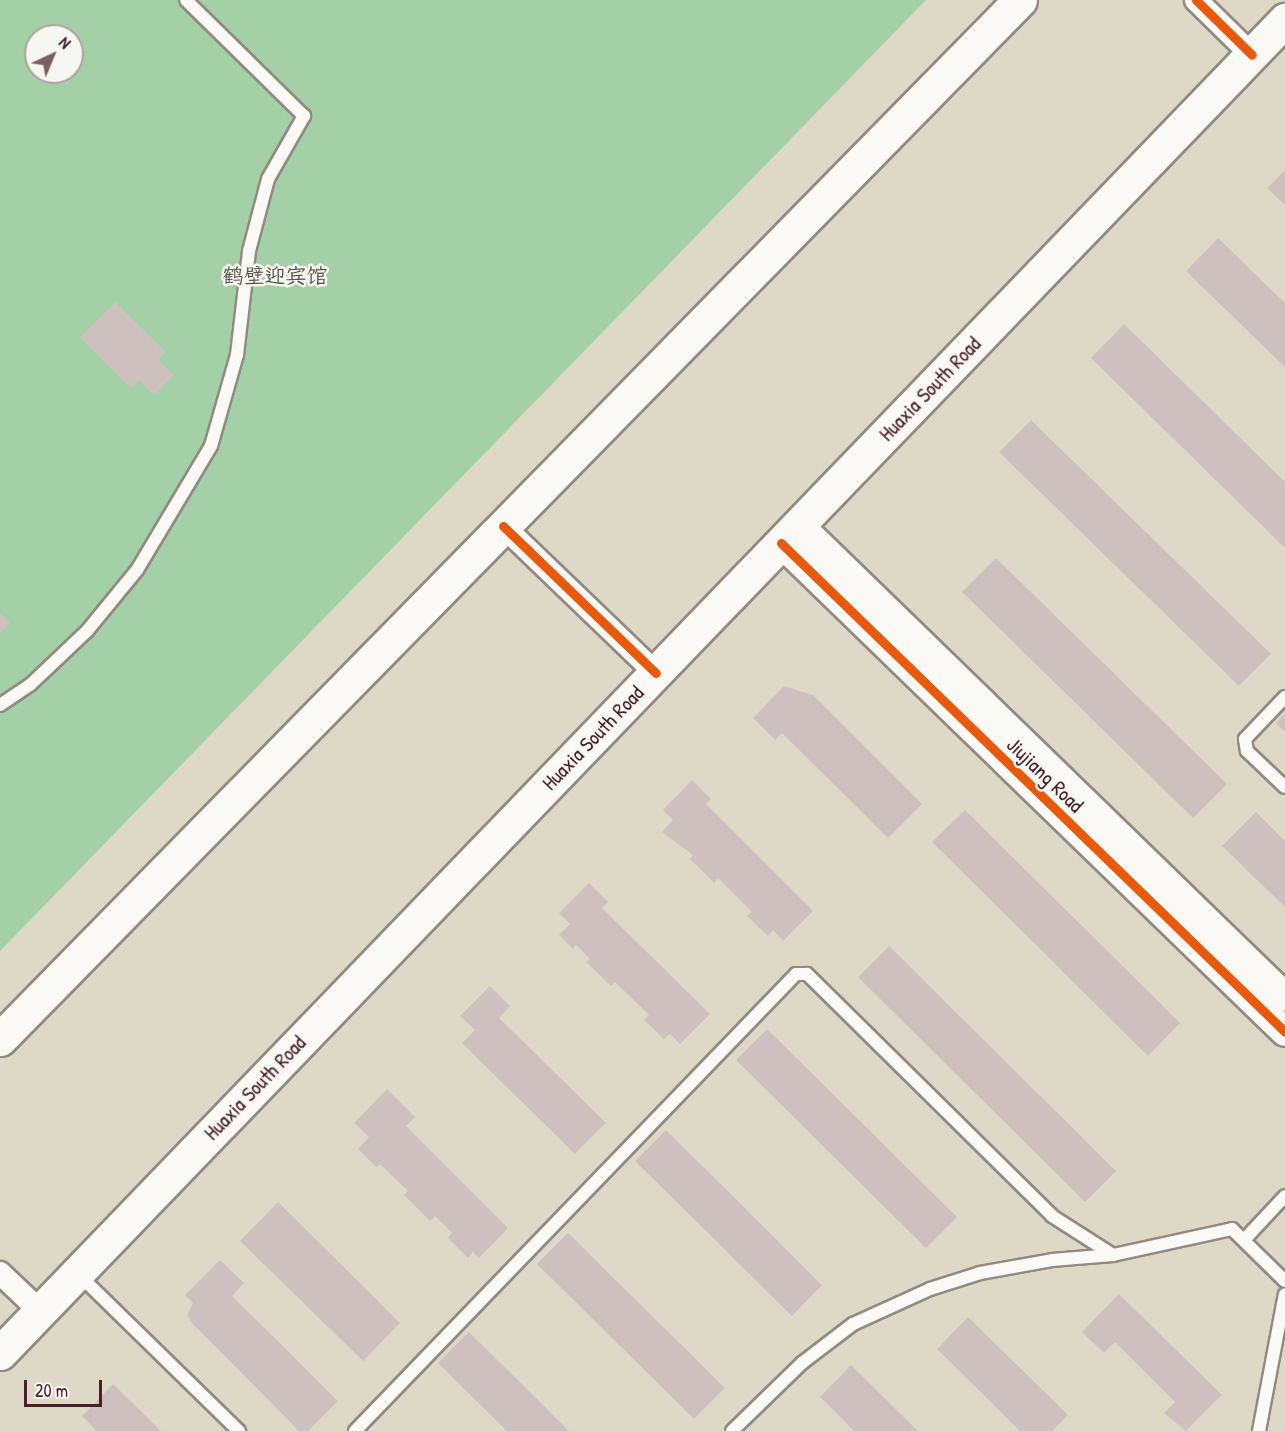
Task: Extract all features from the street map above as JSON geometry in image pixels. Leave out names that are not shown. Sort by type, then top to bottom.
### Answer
[{"type":"main road","points":[[0,1039],[1020,0]]},
{"type":"main road","name":"Huaxia South Road","points":[[0,1353],[1285,20]]},
{"type":"street","points":[[1196,0],[1252,55]]},
{"type":"street","points":[[503,526],[656,673]]},
{"type":"street","name":"Jiujiang Road","points":[[790,534],[1285,997]]},
{"type":"street","name":"Jiujiang Road","points":[[790,534],[1285,1032]]},
{"type":"street","points":[[0,1273],[40,1311]]},
{"type":"lane","points":[[0,705],[30,685],[87,631],[137,570],[211,446],[237,355],[249,251],[268,179],[304,116],[186,0]]},
{"type":"lane","points":[[1285,697],[1245,738],[1248,751],[1285,787]]},
{"type":"lane","points":[[355,1431],[796,975],[807,974],[1052,1216],[1113,1255]]},
{"type":"lane","points":[[1244,1240],[1285,1196]]},
{"type":"lane","points":[[732,1431],[802,1363],[853,1324],[920,1293],[980,1273],[1052,1260],[1113,1255],[1232,1229],[1285,1281]]},
{"type":"lane","points":[[1276,1271],[1285,1261]]},
{"type":"lane","points":[[77,1273],[238,1431]]},
{"type":"lane","points":[[1260,1431],[1285,1294]]},
{"type":"green space","name":"鹤壁迎宾馆","points":[[0,0],[926,0],[0,951]]},
{"type":"building","points":[[1285,170],[1285,205],[1267,188]]},
{"type":"building","points":[[1218,238],[1285,303],[1285,367],[1186,271]]},
{"type":"building","points":[[115,302],[166,352],[158,360],[174,375],[154,395],[139,380],[131,388],[80,337]]},
{"type":"building","points":[[1124,324],[1285,482],[1285,548],[1091,358]]},
{"type":"building","points":[[1031,420],[1271,654],[1239,686],[999,452]]},
{"type":"building","points":[[996,558],[1227,784],[1193,818],[962,592]]},
{"type":"building","points":[[0,613],[10,623],[0,634]]},
{"type":"building","points":[[784,686],[813,695],[922,804],[888,838],[782,733],[775,740],[753,718]]},
{"type":"building","points":[[1285,713],[1285,732],[1276,723]]},
{"type":"building","points":[[692,780],[711,799],[706,804],[813,911],[783,941],[773,930],[768,936],[747,916],[752,912],[718,878],[714,883],[690,859],[693,855],[662,832],[673,820],[663,810]]},
{"type":"building","points":[[965,810],[1180,1023],[1148,1056],[932,842]]},
{"type":"building","points":[[1256,812],[1285,841],[1285,907],[1222,846]]},
{"type":"building","points":[[589,883],[608,902],[602,908],[710,1014],[680,1044],[670,1034],[664,1039],[644,1020],[649,1015],[615,982],[611,986],[586,962],[590,959],[576,945],[573,949],[559,935],[570,924],[559,913]]},
{"type":"building","points":[[889,946],[1116,1171],[1085,1202],[858,977]]},
{"type":"building","points":[[490,986],[510,1006],[499,1018],[606,1123],[575,1154],[462,1043],[475,1030],[460,1016]]},
{"type":"building","points":[[767,1029],[957,1217],[926,1248],[736,1060]]},
{"type":"building","points":[[387,1089],[415,1117],[406,1126],[508,1228],[479,1258],[473,1252],[468,1258],[448,1238],[452,1233],[435,1216],[430,1221],[404,1195],[408,1191],[380,1164],[376,1167],[358,1149],[369,1137],[354,1123]]},
{"type":"building","points":[[666,1130],[822,1285],[792,1316],[635,1161]]},
{"type":"building","points":[[278,1202],[400,1323],[363,1361],[240,1241]]},
{"type":"building","points":[[568,1233],[725,1388],[694,1419],[537,1264]]},
{"type":"building","points":[[220,1260],[244,1283],[232,1296],[338,1401],[308,1431],[299,1431],[191,1322],[187,1315],[193,1303],[185,1295]]},
{"type":"building","points":[[1119,1294],[1222,1395],[1186,1431],[1164,1413],[1175,1402],[1115,1342],[1104,1353],[1082,1332]]},
{"type":"building","points":[[968,1317],[1068,1415],[1052,1431],[1020,1431],[937,1349]]},
{"type":"building","points":[[469,1332],[569,1431],[507,1431],[438,1363]]},
{"type":"building","points":[[851,1365],[918,1431],[854,1431],[820,1397]]},
{"type":"building","points":[[113,1384],[161,1431],[97,1431],[82,1416]]},
{"type":"cycle path","points":[[1196,0],[1252,55]]},
{"type":"cycle path","points":[[503,526],[656,673]]},
{"type":"cycle path","points":[[781,543],[1285,1032]]}]
